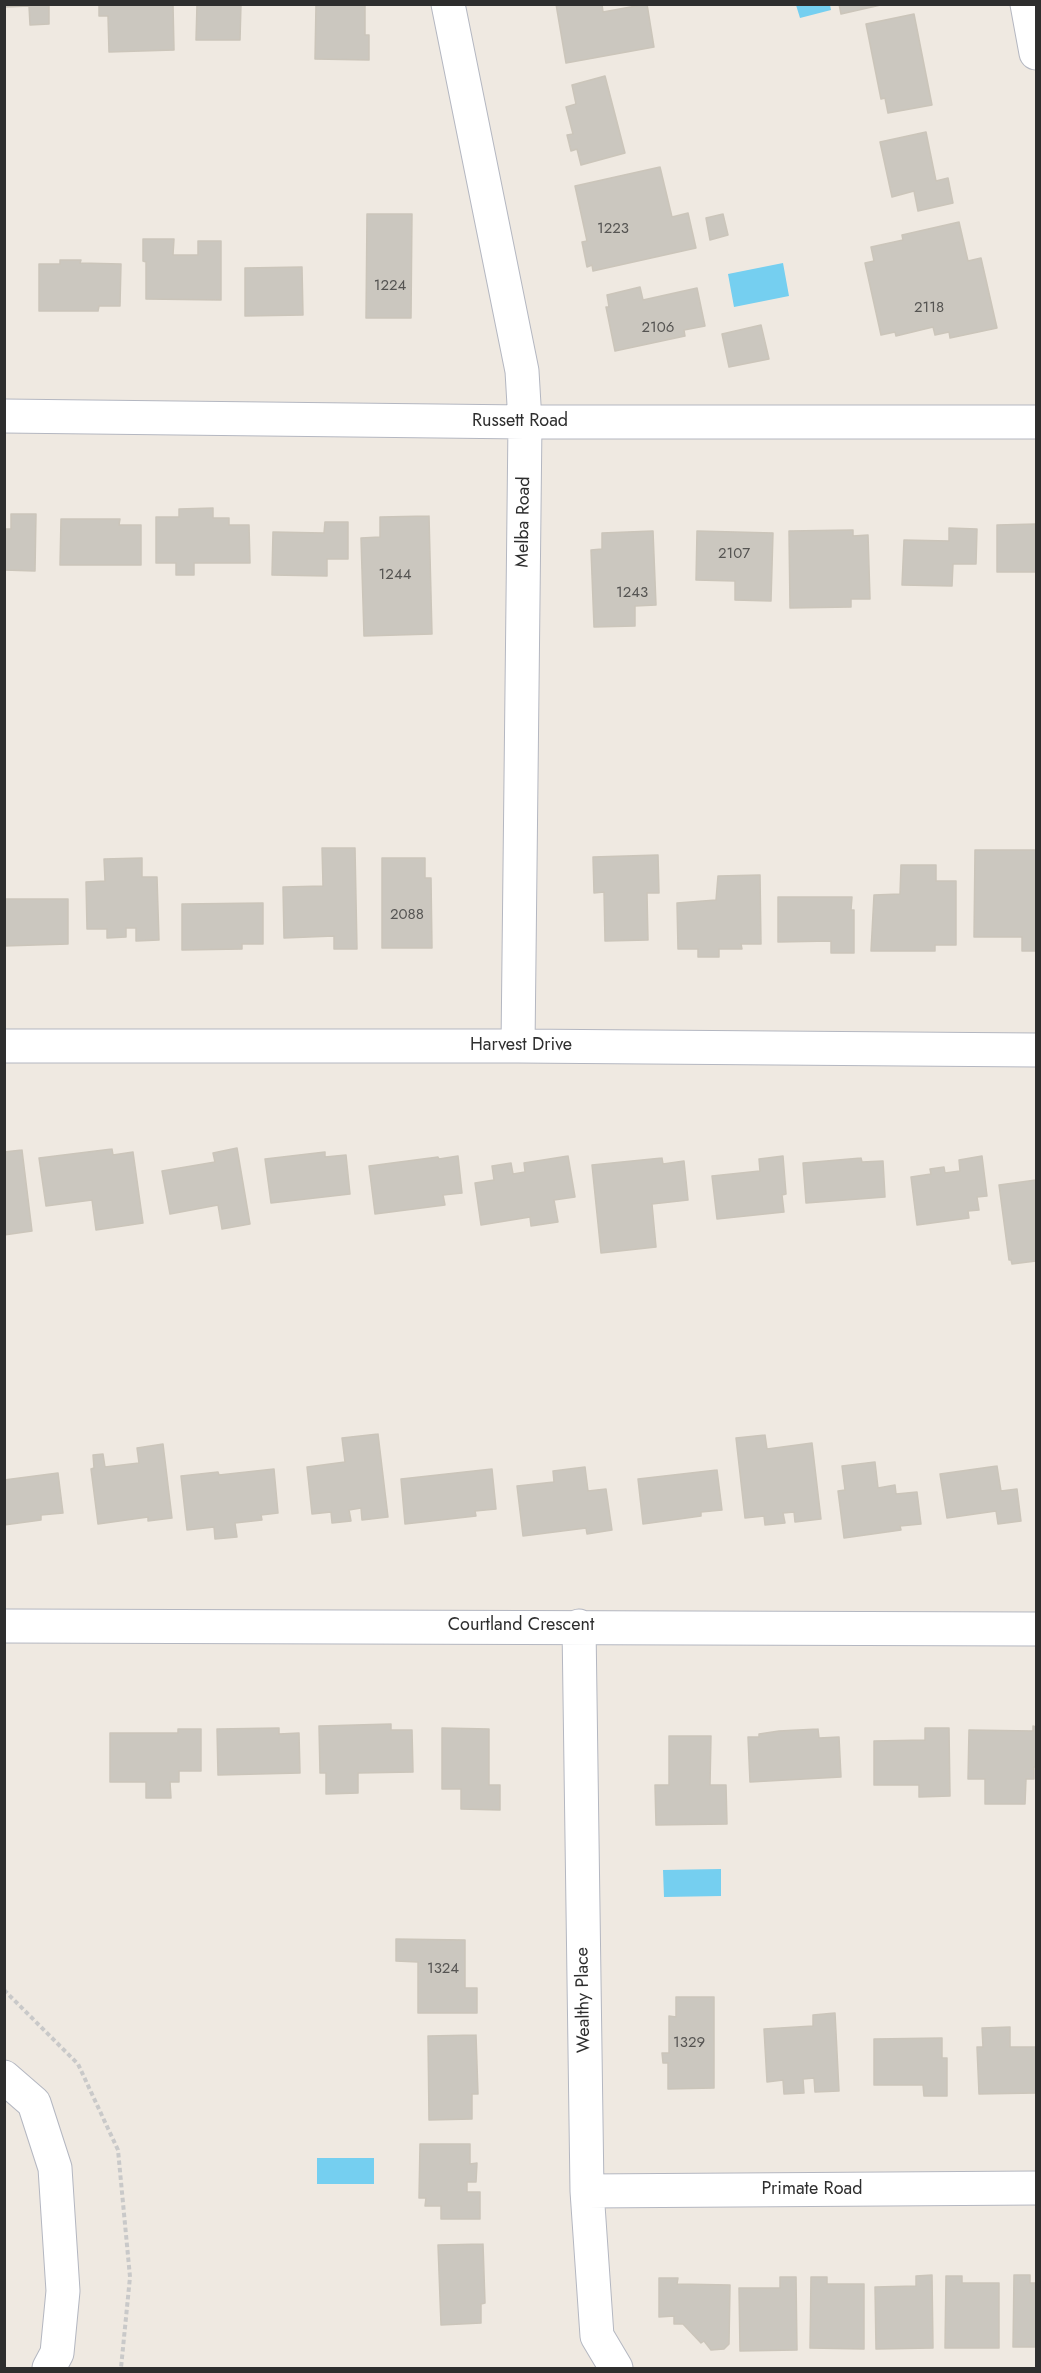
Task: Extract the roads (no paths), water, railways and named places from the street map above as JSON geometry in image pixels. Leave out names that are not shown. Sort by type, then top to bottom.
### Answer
[{"type":"street","name":"Melba Road","points":[[448,4],[522,371],[525,422],[518,1046]]},
{"type":"street","points":[[1027,4],[1036,53]]},
{"type":"street","name":"Russett Road","points":[[4,416],[525,422],[1036,422]]},
{"type":"street","name":"Harvest Drive","points":[[4,1046],[518,1046],[1036,1050]]},
{"type":"street","name":"Courtland Crescent","points":[[4,1626],[1036,1629]]},
{"type":"street","name":"Wealthy Place","points":[[579,1626],[587,2191],[597,2336],[616,2368]]},
{"type":"street","points":[[4,2078],[34,2103],[55,2168],[63,2291],[57,2353],[49,2368]]},
{"type":"street","name":"Primate Road","points":[[587,2191],[1036,2188]]},
{"type":"water","points":[[796,5],[830,5],[831,10],[800,18]]},
{"type":"water","points":[[783,263],[789,296],[734,307],[728,274]]},
{"type":"water","points":[[721,1869],[721,1896],[664,1897],[663,1870]]},
{"type":"water","points":[[317,2158],[374,2158],[374,2184],[317,2184]]}]
